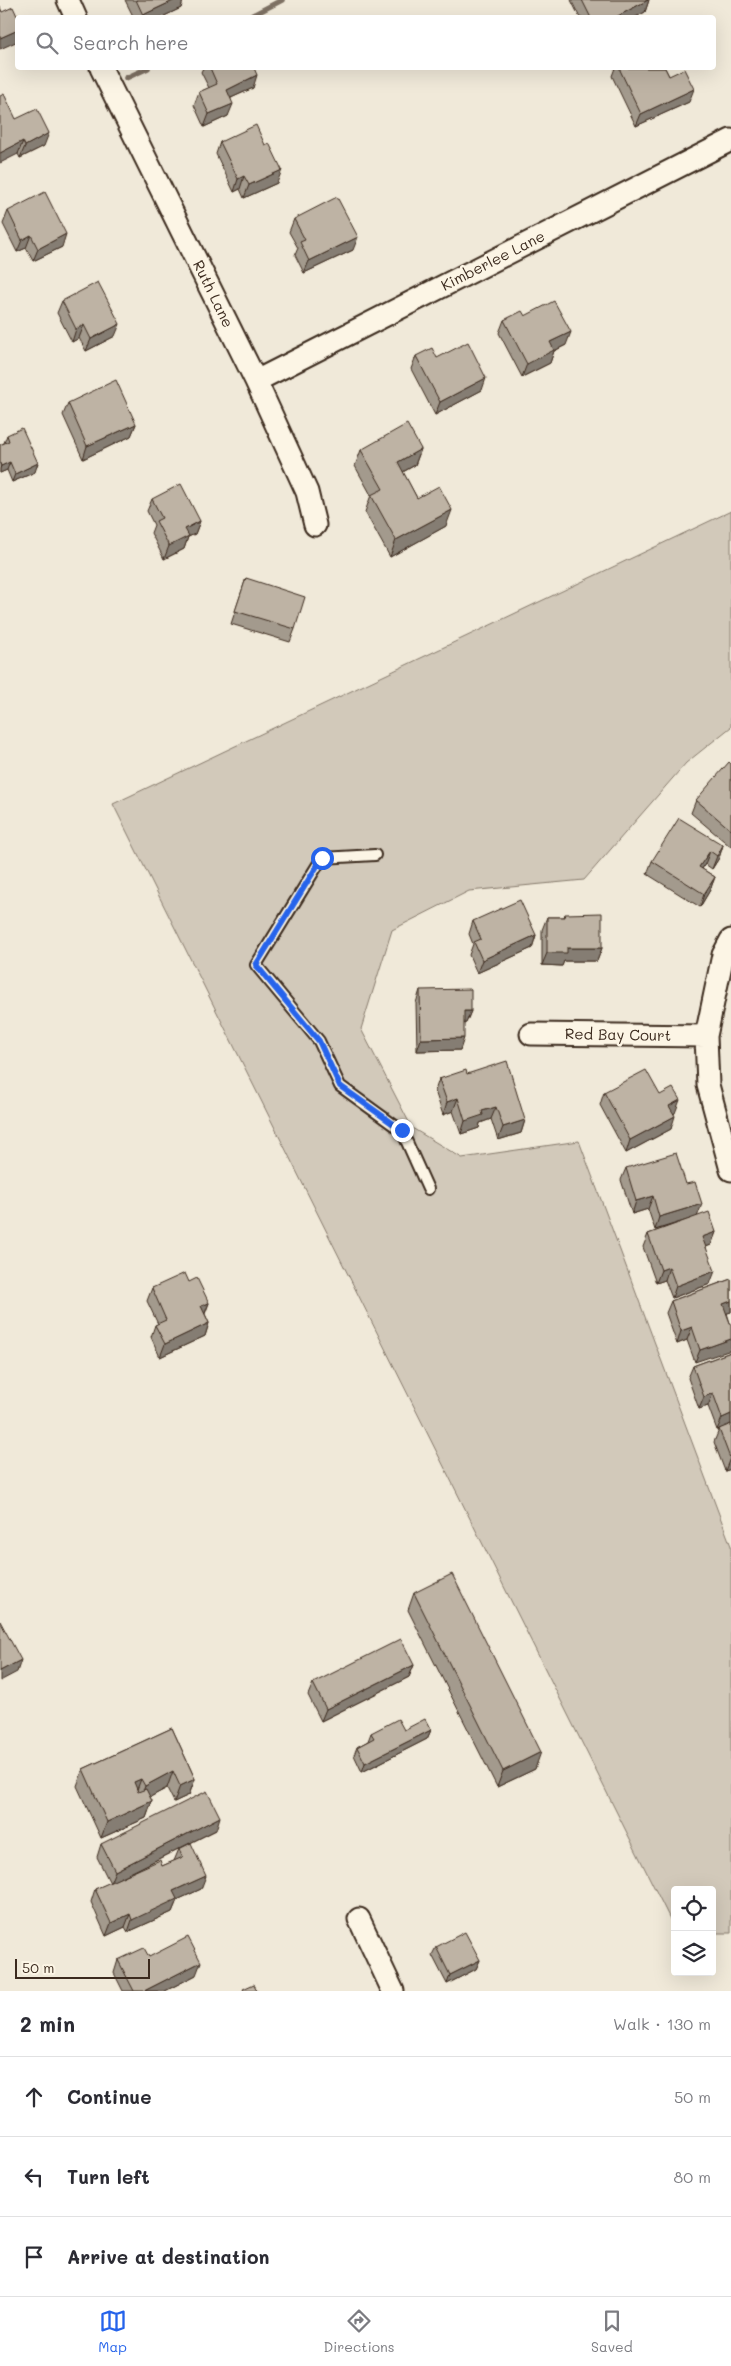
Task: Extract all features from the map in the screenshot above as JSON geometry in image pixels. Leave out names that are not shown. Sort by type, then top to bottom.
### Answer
[{"type":"street","points":[[68,0],[75,15]]},
{"type":"street","name":"Ruth Lane","points":[[102,70],[256,382],[307,492],[315,525]]},
{"type":"street","name":"Kimberlee Lane","points":[[256,382],[731,140]]},
{"type":"street","points":[[731,940],[723,955],[706,1036],[708,1085],[731,1170]]},
{"type":"street","name":"Red Bay Court","points":[[531,1034],[706,1036]]},
{"type":"street","points":[[359,1919],[393,1991]]},
{"type":"lane","points":[[376,855],[322,858],[256,965],[319,1041],[340,1086],[402,1130],[428,1189]]},
{"type":"shaded area","points":[[731,511],[731,727],[686,763],[584,880],[469,891],[392,930],[361,1029],[412,1128],[462,1158],[579,1141],[731,1546],[731,1933],[716,1933],[716,1886],[671,1886],[671,1921],[113,804]]},
{"type":"building","points":[[136,0],[175,0],[143,15]]},
{"type":"building","points":[[582,0],[648,0],[620,15],[590,15]]},
{"type":"building","points":[[0,7],[2,12],[13,7],[17,15],[15,15],[15,31],[0,38]]},
{"type":"building","points":[[211,70],[255,70],[257,75],[227,90],[233,104],[209,114],[199,92],[217,84]]},
{"type":"building","points":[[620,70],[666,70],[669,76],[684,70],[694,89],[641,114]]},
{"type":"building","points":[[4,94],[16,119],[37,109],[49,133],[25,146],[23,141],[0,153],[0,96]]},
{"type":"building","points":[[256,125],[265,145],[269,143],[282,170],[249,185],[244,176],[238,179],[220,142]]},
{"type":"building","points":[[45,192],[66,234],[38,249],[31,235],[22,240],[8,211]]},
{"type":"building","points":[[337,197],[358,237],[309,261],[300,242],[305,240],[294,219]]},
{"type":"building","points":[[98,282],[120,324],[91,339],[84,325],[76,329],[62,301]]},
{"type":"building","points":[[554,301],[571,332],[550,342],[554,350],[527,364],[504,320],[522,311],[525,316]]},
{"type":"building","points":[[468,342],[486,378],[440,402],[416,356],[432,348],[437,358]]},
{"type":"building","points":[[116,380],[136,424],[87,446],[68,403]]},
{"type":"building","points":[[407,424],[421,449],[398,462],[417,498],[439,486],[452,510],[396,540],[371,495],[383,489],[361,450]]},
{"type":"building","points":[[22,428],[38,463],[15,474],[10,462],[1,466],[0,445],[9,441],[7,435]]},
{"type":"building","points":[[181,484],[200,521],[185,529],[189,536],[169,546],[156,521],[162,518],[152,499]]},
{"type":"building","points":[[246,578],[305,597],[295,629],[235,611]]},
{"type":"building","points":[[729,762],[731,764],[731,830],[696,800]]},
{"type":"building","points":[[679,818],[723,845],[717,856],[710,851],[699,867],[715,877],[704,894],[652,861]]},
{"type":"building","points":[[520,900],[536,935],[482,960],[474,942],[481,939],[473,921]]},
{"type":"building","points":[[602,913],[602,948],[567,948],[567,953],[547,953],[547,917],[565,917],[565,914]]},
{"type":"building","points":[[471,989],[471,1011],[464,1011],[464,1038],[421,1039],[420,990]]},
{"type":"building","points":[[507,1061],[525,1120],[503,1127],[496,1107],[482,1111],[483,1115],[465,1121],[458,1098],[447,1102],[439,1079],[466,1070],[467,1074]]},
{"type":"building","points":[[646,1070],[660,1095],[673,1088],[680,1100],[669,1106],[675,1116],[630,1140],[604,1092]]},
{"type":"building","points":[[676,1153],[686,1184],[695,1182],[702,1204],[659,1217],[653,1196],[636,1201],[626,1168]]},
{"type":"building","points":[[709,1212],[716,1232],[702,1237],[715,1271],[676,1286],[669,1267],[661,1270],[648,1234]]},
{"type":"building","points":[[185,1273],[189,1282],[197,1278],[209,1303],[201,1306],[209,1323],[165,1344],[155,1325],[166,1320],[152,1288]]},
{"type":"building","points":[[731,1279],[731,1301],[723,1304],[731,1323],[731,1339],[700,1350],[692,1327],[681,1331],[671,1301]]},
{"type":"building","points":[[731,1352],[731,1414],[722,1418],[713,1393],[704,1397],[693,1366]]},
{"type":"building","points":[[731,1424],[731,1458],[730,1458],[719,1429]]},
{"type":"building","points":[[452,1574],[541,1752],[503,1771],[414,1593]]},
{"type":"building","points":[[0,1621],[21,1660],[0,1671]]},
{"type":"building","points":[[401,1639],[414,1665],[326,1709],[313,1683]]},
{"type":"building","points":[[398,1719],[404,1730],[425,1719],[431,1730],[365,1763],[357,1747],[374,1738],[371,1733]]},
{"type":"building","points":[[172,1728],[195,1779],[180,1786],[173,1771],[145,1786],[141,1779],[134,1782],[138,1792],[146,1789],[152,1801],[107,1822],[83,1769]]},
{"type":"building","points":[[207,1791],[220,1817],[115,1871],[101,1844]]},
{"type":"building","points":[[191,1843],[206,1876],[173,1891],[177,1899],[132,1920],[130,1914],[111,1923],[95,1889],[160,1860],[162,1866],[183,1857],[179,1849]]},
{"type":"building","points":[[465,1932],[480,1960],[450,1975],[436,1947]]},
{"type":"building","points":[[188,1937],[201,1962],[144,1991],[134,1991],[118,1960],[144,1948],[149,1957]]},
{"type":"building","points":[[254,1984],[257,1991],[244,1991],[243,1989]]},
{"type":"waterway","points":[[253,15],[282,0]]},
{"type":"waterway","points":[[126,78],[144,70]]},
{"type":"route","points":[[322,858],[256,965],[319,1041],[340,1086],[402,1130]]}]
